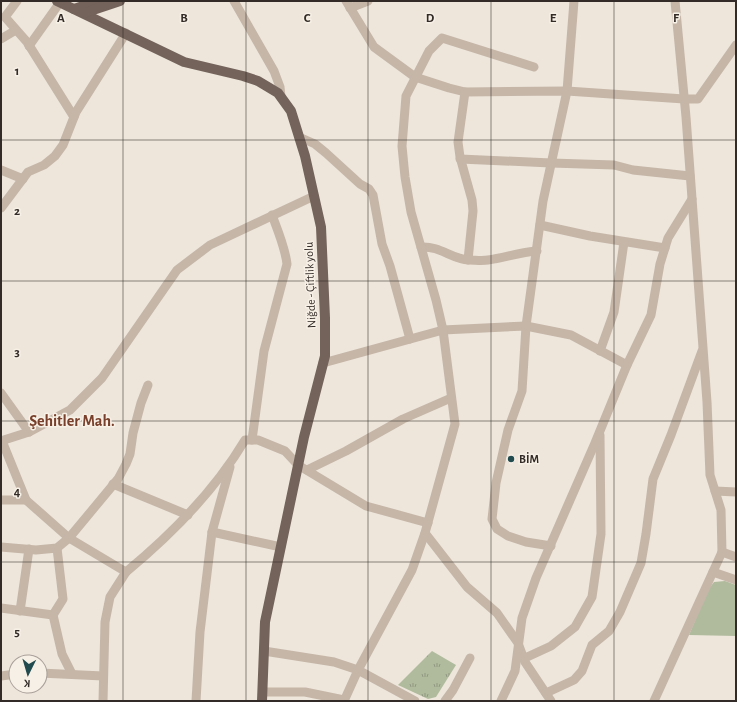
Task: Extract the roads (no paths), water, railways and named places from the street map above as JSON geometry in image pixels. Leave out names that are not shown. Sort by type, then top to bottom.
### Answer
[{"type":"main road","name":"Niğde - Çiftlik yolu","points":[[60,1],[184,62],[258,81],[278,93],[281,97],[291,112],[299,137],[321,227],[325,356],[303,467],[281,547],[266,622],[262,696]]},
{"type":"main road","points":[[74,8],[98,1]]},
{"type":"main road","points":[[84,13],[120,1]]},
{"type":"street","points":[[17,1],[5,17],[29,46],[74,117]]},
{"type":"street","points":[[29,46],[60,1]]},
{"type":"street","points":[[234,1],[274,71],[280,87],[281,97]]},
{"type":"street","points":[[368,1],[348,5],[374,47],[415,77],[464,92],[567,91],[698,99],[736,45]]},
{"type":"street","points":[[551,546],[526,542],[508,536],[497,529],[492,519],[496,483],[508,430],[522,391],[526,326],[543,201],[567,91],[574,1]]},
{"type":"street","points":[[654,701],[722,552],[722,510],[710,475],[703,348],[692,199],[675,1]]},
{"type":"street","points":[[1,39],[16,30]]},
{"type":"street","points":[[1,208],[28,172],[44,165],[55,156],[63,145],[74,117],[126,33]]},
{"type":"street","points":[[262,696],[305,692],[344,700],[358,670],[412,570],[426,533],[455,424],[443,330],[411,212],[405,177],[402,146],[406,96],[429,50],[442,38],[534,67]]},
{"type":"street","points":[[464,92],[458,142],[460,159],[472,200],[473,211],[468,260]]},
{"type":"street","points":[[299,137],[315,144],[360,184],[369,189],[373,195],[382,244],[390,266],[410,339]]},
{"type":"street","points":[[460,159],[551,164],[614,165],[633,170],[690,176]]},
{"type":"street","points":[[1,170],[23,179]]},
{"type":"street","points":[[126,572],[69,538],[26,500],[1,441],[29,432],[70,410],[102,378],[177,270],[210,244],[314,196]]},
{"type":"street","points":[[501,701],[515,671],[522,618],[536,578],[600,431],[627,364],[651,315],[660,264],[668,238],[692,199]]},
{"type":"street","points":[[252,440],[264,351],[287,264],[286,254],[272,215]]},
{"type":"street","points":[[540,225],[624,242],[665,248]]},
{"type":"street","points":[[600,351],[614,312],[624,242]]},
{"type":"street","points":[[421,247],[430,246],[459,258],[468,260],[487,260],[527,251],[537,251]]},
{"type":"street","points":[[323,363],[443,330],[526,326],[571,335],[627,364]]},
{"type":"street","points":[[426,533],[467,587],[497,613],[518,643],[526,662],[549,697],[574,680],[582,671],[592,645],[609,631],[620,612],[641,563],[653,480],[703,348]]},
{"type":"street","points":[[1,547],[29,549],[57,548],[69,538],[114,484],[124,469],[130,454],[137,418],[148,385]]},
{"type":"street","points":[[1,393],[29,432]]},
{"type":"street","points":[[303,467],[346,451],[403,419],[451,398]]},
{"type":"street","points":[[525,658],[551,646],[575,627],[592,597],[602,534],[600,431]]},
{"type":"street","points":[[103,701],[105,622],[110,597],[126,572],[170,534],[192,512],[231,464],[245,440],[258,440],[285,451],[303,467],[366,506],[428,523]]},
{"type":"street","points":[[196,701],[200,632],[212,532],[231,464]]},
{"type":"street","points":[[114,484],[188,515]]},
{"type":"street","points":[[716,491],[736,492]]},
{"type":"street","points":[[1,500],[26,500]]},
{"type":"street","points":[[212,532],[281,547]]},
{"type":"street","points":[[57,548],[63,599],[53,615],[62,654],[72,674]]},
{"type":"street","points":[[20,611],[29,549]]},
{"type":"street","points":[[722,552],[736,557]]},
{"type":"street","points":[[713,572],[736,580]]},
{"type":"street","points":[[1,608],[53,615]]},
{"type":"street","points":[[264,650],[334,662],[358,670],[414,701]]},
{"type":"street","points":[[445,701],[453,690],[470,658]]},
{"type":"street","points":[[48,673],[103,676]]},
{"type":"place","name":"BİM","points":[[511,459]]},
{"type":"district","name":"Şehitler Mah.","points":[[72,420]]}]
